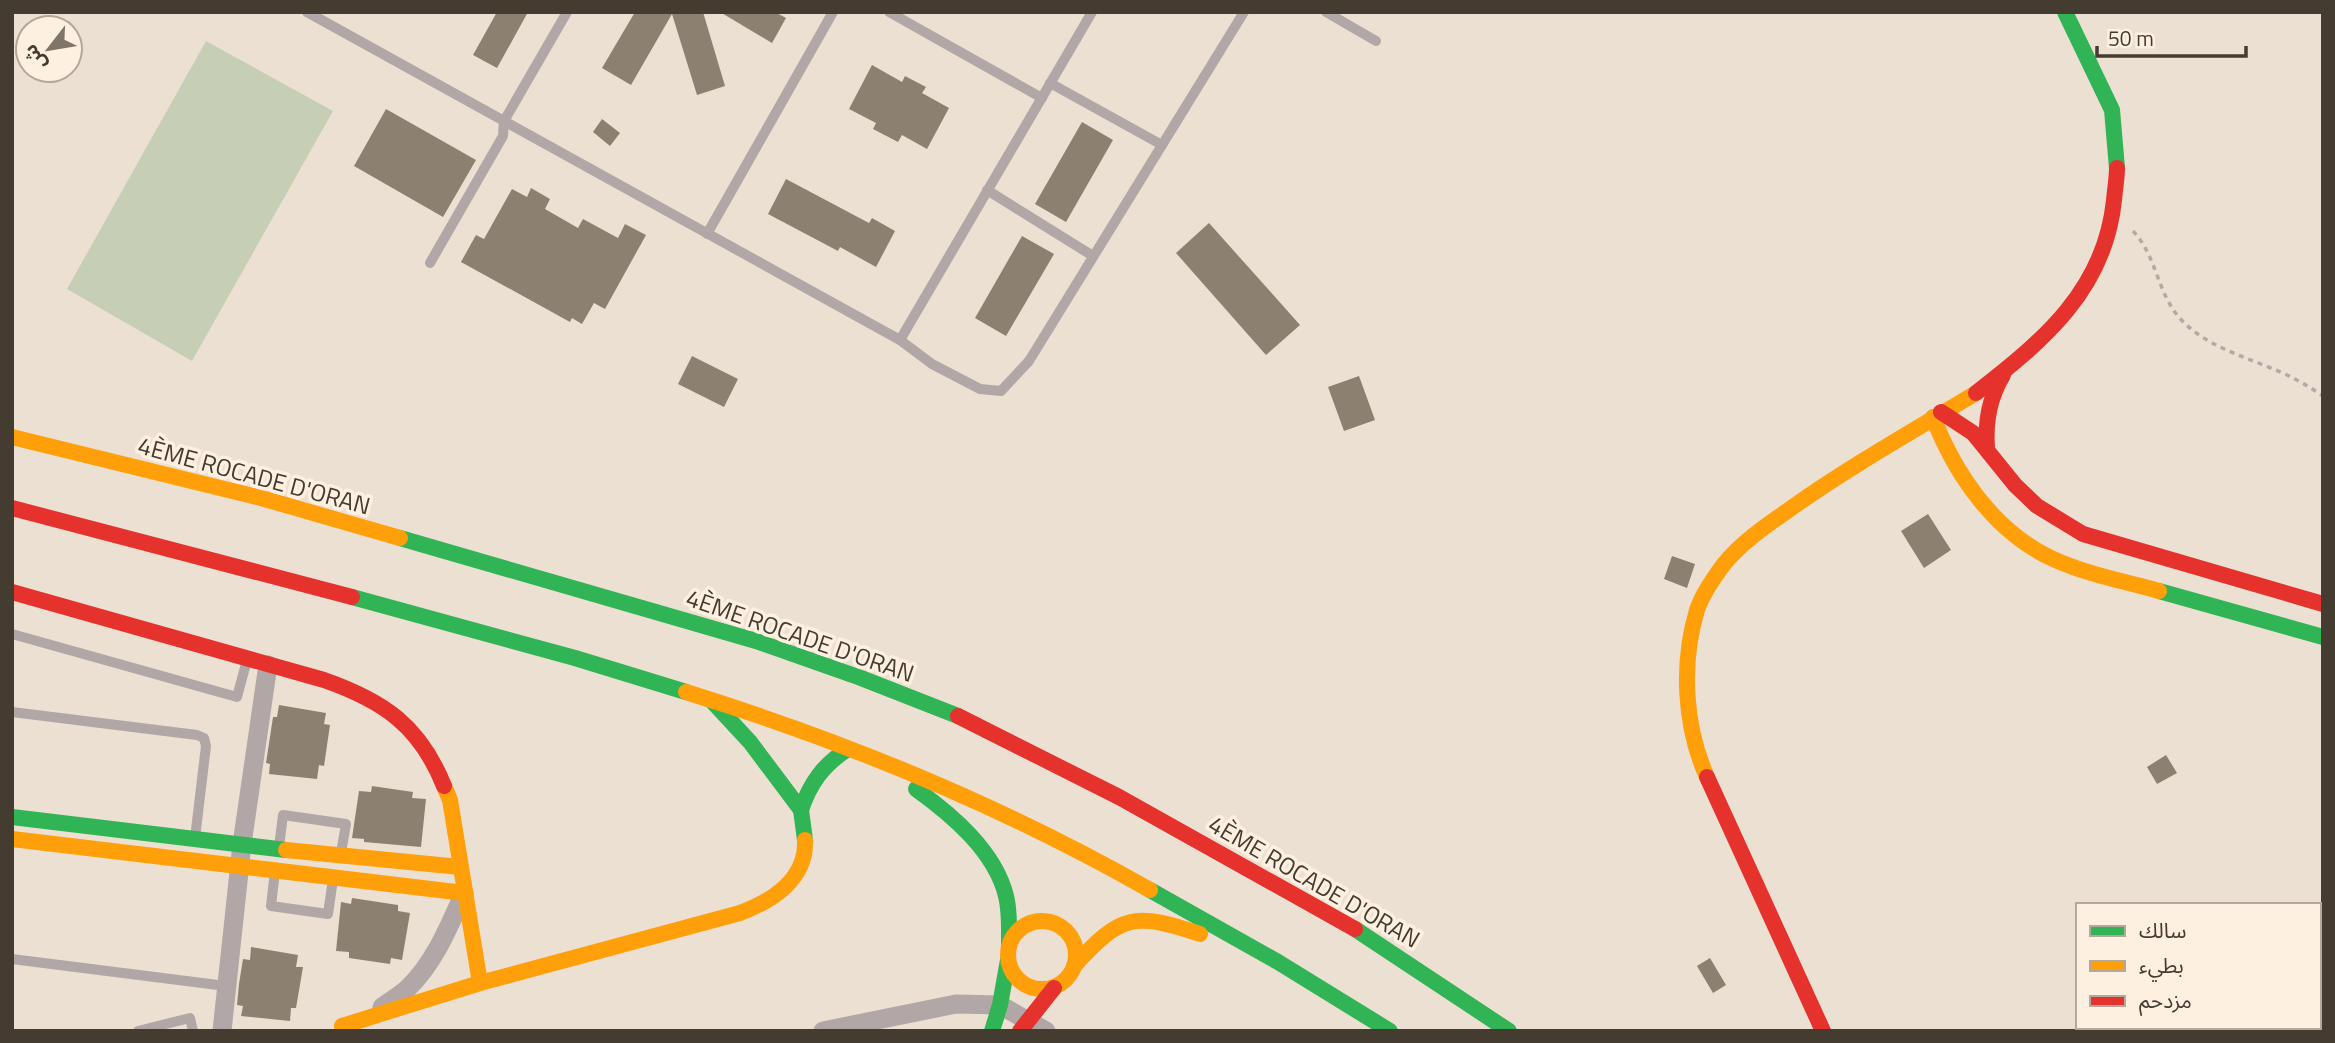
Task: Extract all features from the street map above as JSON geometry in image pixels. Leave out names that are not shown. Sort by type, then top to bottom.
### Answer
[{"type":"main road","points":[[1823,1031],[1702,766],[1688,707],[1687,659],[1698,607],[1725,563],[1759,531],[1883,448],[1976,393],[2038,345],[2069,310],[2096,270],[2112,223],[2118,173],[2112,110],[2065,12]]},
{"type":"main road","points":[[1987,449],[1985,434],[1988,406],[2007,368]]},
{"type":"main road","points":[[1937,415],[1965,426],[2031,502],[2083,534],[2323,604]]},
{"type":"main road","points":[[1937,415],[1942,441],[1974,491],[2016,535],[2036,550],[2057,561],[2090,572],[2323,637]]},
{"type":"main road","name":"4ÈME ROCADE D'ORAN","points":[[12,437],[261,498],[756,640],[938,708],[1119,797],[1293,893],[1363,934],[1509,1031]]},
{"type":"main road","points":[[1883,448],[1920,449],[1952,459]]},
{"type":"main road","points":[[12,508],[459,625],[712,700],[856,751],[1032,828],[1140,884],[1278,962],[1390,1031]]},
{"type":"main road","points":[[12,592],[359,692],[390,711],[416,736],[436,766],[450,800],[480,983]]},
{"type":"main road","points":[[712,700],[750,742],[801,810]]},
{"type":"main road","points":[[334,1029],[480,983],[740,913],[764,904],[787,886],[800,867],[805,847],[801,810],[817,773],[831,759],[856,751]]},
{"type":"main road","points":[[856,751],[925,795],[948,814],[983,852],[1002,884],[1009,912],[1008,953],[1000,1006],[992,1031]]},
{"type":"main road","points":[[12,817],[341,857],[460,867]]},
{"type":"main road","points":[[12,839],[464,893]]},
{"type":"main road","points":[[1074,966],[1076,954],[1073,942],[1067,932],[1058,925],[1046,921],[1034,922],[1023,926],[1014,934],[1008,953],[1011,970],[1024,985],[1044,990],[1063,983],[1074,966],[1110,928],[1138,919],[1163,922],[1278,962]]},
{"type":"main road","points":[[1024,1026],[1054,988]]},
{"type":"street","points":[[222,1031],[242,844],[268,665]]},
{"type":"street","points":[[334,1029],[381,1008],[408,988],[429,963],[464,893]]},
{"type":"street","points":[[823,1031],[956,1004],[1000,1006],[1024,1026],[1046,1031]]},
{"type":"lane","points":[[430,263],[503,136],[505,121],[568,12]]},
{"type":"lane","points":[[707,234],[833,12]]},
{"type":"lane","points":[[889,12],[1042,97]]},
{"type":"lane","points":[[900,340],[1092,12]]},
{"type":"lane","points":[[315,14],[900,340],[932,364],[980,389],[1001,391],[1029,361],[1244,12]]},
{"type":"lane","points":[[1326,12],[1376,41]]},
{"type":"lane","points":[[1050,83],[1162,145]]},
{"type":"lane","points":[[987,190],[1093,256]]},
{"type":"lane","points":[[12,634],[237,697],[247,659]]},
{"type":"lane","points":[[12,712],[204,738],[195,838]]},
{"type":"lane","points":[[278,849],[283,815],[346,824],[341,857]]},
{"type":"lane","points":[[275,870],[271,906],[282,908],[328,914],[334,879]]},
{"type":"lane","points":[[12,959],[226,986]]},
{"type":"lane","points":[[138,1031],[190,1018],[193,1031]]},
{"type":"path","points":[[2112,223],[2129,226],[2137,235],[2149,255],[2167,302],[2200,338],[2297,379],[2323,396]]},
{"type":"green space","points":[[206,41],[333,111],[192,361],[67,289]]},
{"type":"building","points":[[497,12],[528,12],[497,68],[473,55]]},
{"type":"building","points":[[635,12],[703,12],[725,86],[697,95],[672,14],[631,85],[602,68]]},
{"type":"building","points":[[720,12],[775,12],[786,18],[772,43]]},
{"type":"building","points":[[872,65],[902,82],[905,76],[926,87],[922,93],[949,108],[927,149],[902,135],[898,142],[873,129],[876,123],[849,109]]},
{"type":"building","points":[[386,109],[476,160],[443,217],[354,166]]},
{"type":"building","points":[[602,119],[620,133],[610,146],[593,132]]},
{"type":"building","points":[[1082,122],[1113,140],[1066,222],[1035,204]]},
{"type":"building","points":[[786,179],[869,223],[872,218],[895,231],[876,267],[840,247],[838,251],[768,214]]},
{"type":"building","points":[[531,188],[550,199],[545,209],[578,228],[583,219],[618,238],[625,224],[646,235],[605,309],[594,303],[582,324],[572,318],[570,322],[461,262],[476,235],[484,239],[512,189],[527,197]]},
{"type":"building","points":[[1209,223],[1300,325],[1266,355],[1176,253]]},
{"type":"building","points":[[1022,236],[1054,254],[1006,336],[975,318]]},
{"type":"building","points":[[692,356],[738,379],[724,407],[678,384]]},
{"type":"building","points":[[1359,376],[1375,420],[1344,431],[1328,387]]},
{"type":"building","points":[[1928,514],[1951,550],[1924,568],[1901,531]]},
{"type":"building","points":[[1672,556],[1695,564],[1687,588],[1664,579]]},
{"type":"building","points":[[279,705],[326,713],[324,724],[330,725],[324,766],[319,765],[317,779],[269,774],[270,764],[266,763],[273,717],[277,717]]},
{"type":"building","points":[[2166,755],[2177,773],[2157,784],[2147,767]]},
{"type":"building","points":[[372,786],[413,792],[412,798],[426,799],[421,847],[364,842],[364,839],[352,838],[359,791],[371,792]]},
{"type":"building","points":[[352,898],[398,905],[398,911],[410,913],[402,960],[391,958],[390,964],[349,958],[349,952],[336,951],[341,902],[351,904]]},
{"type":"building","points":[[251,947],[298,955],[296,967],[303,967],[296,1008],[291,1008],[290,1021],[241,1016],[243,1006],[237,1005],[239,984],[243,959],[250,960]]},
{"type":"building","points":[[1710,958],[1726,985],[1713,993],[1697,966]]},
{"type":"traffic: fast","points":[[2065,12],[2112,110],[2117,168]]},
{"type":"traffic: fast","points":[[400,538],[756,641],[958,716]]},
{"type":"traffic: fast","points":[[2159,591],[2323,637]]},
{"type":"traffic: fast","points":[[352,597],[575,658],[686,692]]},
{"type":"traffic: fast","points":[[712,701],[750,742],[801,810],[805,840]]},
{"type":"traffic: fast","points":[[801,810],[819,775],[848,749]]},
{"type":"traffic: fast","points":[[916,789],[957,822],[992,864],[1006,896],[1009,945]]},
{"type":"traffic: fast","points":[[12,817],[286,850]]},
{"type":"traffic: fast","points":[[1150,890],[1278,962],[1390,1031]]},
{"type":"traffic: fast","points":[[1355,929],[1509,1031]]},
{"type":"traffic: fast","points":[[992,1031],[1008,960]]},
{"type":"traffic: slow","points":[[1707,777],[1693,737],[1687,673],[1697,610],[1705,592],[1724,564],[1755,534],[1781,515],[1858,464],[1976,393]]},
{"type":"traffic: slow","points":[[1933,417],[1953,459],[1979,499],[1994,517],[2030,547],[2064,564],[2159,591]]},
{"type":"traffic: slow","points":[[12,437],[261,498],[400,538]]},
{"type":"traffic: slow","points":[[686,692],[806,732],[924,779],[1039,831],[1150,890]]},
{"type":"traffic: slow","points":[[444,786],[450,800],[480,983]]},
{"type":"traffic: slow","points":[[12,839],[464,893]]},
{"type":"traffic: slow","points":[[342,1026],[480,983],[740,913],[775,895],[794,877],[804,854],[805,840]]},
{"type":"traffic: slow","points":[[286,850],[460,867]]},
{"type":"traffic: slow","points":[[1042,921],[1055,924],[1066,931],[1073,942],[1076,955],[1073,968],[1066,979],[1055,986],[1042,989],[1029,986],[1018,979],[1011,968],[1008,955],[1011,942],[1018,931],[1029,924],[1042,921]]},
{"type":"traffic: slow","points":[[1074,966],[1104,936],[1130,922],[1159,922],[1200,934]]},
{"type":"traffic: jam","points":[[1976,393],[2047,333],[2084,287],[2098,261],[2108,232],[2117,168]]},
{"type":"traffic: jam","points":[[1987,448],[1989,410],[2003,375]]},
{"type":"traffic: jam","points":[[1941,412],[1973,433],[2015,485],[2037,506],[2083,534],[2323,604]]},
{"type":"traffic: jam","points":[[12,508],[352,597]]},
{"type":"traffic: jam","points":[[12,592],[345,688],[398,718],[424,747],[444,786]]},
{"type":"traffic: jam","points":[[958,716],[1119,797],[1355,929]]},
{"type":"traffic: jam","points":[[1707,777],[1823,1031]]},
{"type":"traffic: jam","points":[[1020,1031],[1054,988]]}]
